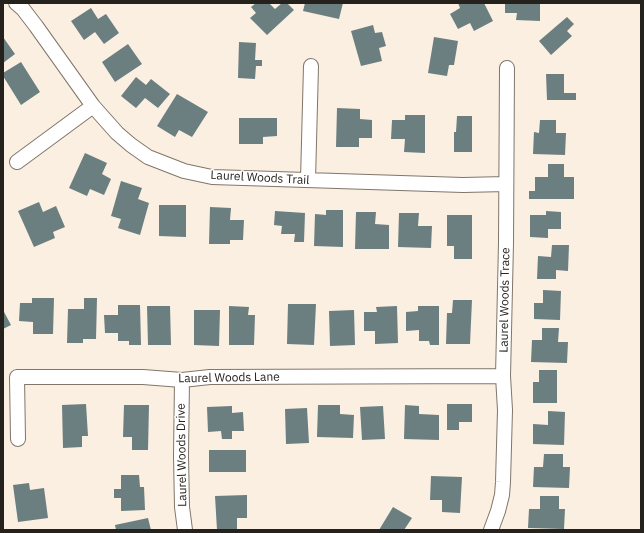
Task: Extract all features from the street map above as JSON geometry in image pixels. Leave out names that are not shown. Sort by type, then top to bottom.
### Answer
[{"type":"street","name":"Laurel Woods Trail","points":[[16,3],[36,26],[94,106],[117,133],[148,157],[184,171],[212,177],[463,185],[506,184]]},
{"type":"street","points":[[308,180],[311,66]]},
{"type":"street","name":"Laurel Woods Trace","points":[[491,530],[499,505],[503,482],[505,410],[503,376],[506,243],[507,68]]},
{"type":"street","points":[[17,162],[94,106]]},
{"type":"street","name":"Laurel Woods Lane","points":[[18,439],[17,377],[143,377],[182,380],[210,377],[503,376]]},
{"type":"street","name":"Laurel Woods Drive","points":[[182,380],[181,456],[182,500],[185,530]]},
{"type":"building","points":[[256,3],[269,3],[275,9],[282,3],[287,3],[294,10],[267,35],[250,18],[256,13],[251,7]]},
{"type":"building","points":[[305,3],[343,3],[339,19],[303,11]]},
{"type":"building","points":[[458,3],[484,3],[493,21],[474,31],[470,23],[458,29],[450,14],[460,8]]},
{"type":"building","points":[[505,3],[540,3],[540,21],[516,20],[517,13],[505,13]]},
{"type":"building","points":[[91,8],[98,19],[106,14],[119,33],[104,44],[95,32],[84,40],[71,21]]},
{"type":"building","points":[[567,17],[574,24],[567,31],[572,36],[551,55],[539,41]]},
{"type":"building","points":[[373,25],[375,33],[382,32],[386,46],[379,48],[382,61],[361,66],[351,31]]},
{"type":"building","points":[[3,37],[15,54],[3,63]]},
{"type":"building","points":[[434,37],[458,41],[454,65],[449,65],[447,76],[428,73]]},
{"type":"building","points":[[239,42],[256,43],[255,60],[262,60],[262,66],[256,66],[255,79],[238,78]]},
{"type":"building","points":[[128,44],[142,64],[115,82],[102,62]]},
{"type":"building","points":[[21,62],[40,92],[21,105],[3,76],[3,73]]},
{"type":"building","points":[[546,74],[564,74],[564,93],[576,93],[576,100],[547,100]]},
{"type":"building","points":[[136,77],[146,85],[151,79],[170,94],[158,108],[145,98],[136,108],[121,96]]},
{"type":"building","points":[[177,94],[208,112],[192,137],[179,130],[175,137],[157,126]]},
{"type":"building","points":[[337,108],[360,109],[360,119],[372,120],[372,138],[359,138],[359,147],[336,147]]},
{"type":"building","points":[[405,115],[425,115],[425,153],[404,152],[405,139],[391,139],[392,120],[405,120]]},
{"type":"building","points":[[457,116],[472,116],[472,152],[454,152],[454,132],[456,132]]},
{"type":"building","points":[[239,118],[277,118],[277,136],[263,137],[263,144],[239,144]]},
{"type":"building","points":[[540,120],[556,120],[556,133],[566,133],[565,155],[533,154],[534,132],[539,133]]},
{"type":"building","points":[[85,153],[107,163],[102,174],[111,179],[104,195],[90,189],[87,196],[69,188]]},
{"type":"building","points":[[548,164],[564,164],[564,177],[574,177],[574,199],[529,199],[529,191],[535,191],[535,177],[548,177]]},
{"type":"building","points":[[121,181],[142,188],[138,199],[149,203],[140,235],[118,228],[121,219],[111,216]]},
{"type":"building","points":[[39,202],[43,212],[56,206],[65,227],[53,232],[55,238],[34,247],[18,211]]},
{"type":"building","points":[[159,205],[186,205],[186,237],[159,236]]},
{"type":"building","points":[[210,207],[231,208],[230,220],[244,220],[243,240],[230,240],[230,244],[209,244]]},
{"type":"building","points":[[326,210],[343,210],[343,247],[314,246],[315,214],[326,215]]},
{"type":"building","points":[[275,211],[305,213],[304,242],[294,242],[295,234],[281,234],[282,226],[274,225]]},
{"type":"building","points":[[546,211],[561,212],[561,229],[548,229],[548,238],[530,237],[530,215],[546,215]]},
{"type":"building","points":[[356,212],[376,212],[375,224],[389,225],[389,249],[355,249]]},
{"type":"building","points":[[399,213],[419,213],[418,226],[432,226],[431,248],[398,247]]},
{"type":"building","points":[[447,215],[472,215],[472,259],[454,259],[454,246],[447,246]]},
{"type":"building","points":[[552,245],[569,245],[568,271],[556,270],[556,279],[537,279],[538,256],[551,257]]},
{"type":"building","points":[[543,290],[561,291],[560,320],[534,319],[534,303],[543,303]]},
{"type":"building","points":[[32,298],[54,298],[53,334],[33,334],[33,322],[19,321],[20,303],[32,303]]},
{"type":"building","points":[[84,298],[97,298],[96,339],[83,339],[83,343],[67,343],[68,309],[84,309]]},
{"type":"building","points":[[453,300],[472,300],[470,344],[446,344],[447,313],[452,313]]},
{"type":"building","points":[[288,304],[316,304],[314,345],[287,344]]},
{"type":"building","points":[[118,305],[140,305],[141,345],[129,345],[129,341],[118,341],[118,333],[105,333],[104,315],[118,315]]},
{"type":"building","points":[[147,306],[170,306],[171,345],[148,345]]},
{"type":"building","points":[[229,306],[249,307],[248,315],[255,315],[254,345],[229,345]]},
{"type":"building","points":[[397,306],[398,343],[375,344],[375,331],[364,331],[364,312],[377,312],[376,307]]},
{"type":"building","points":[[418,306],[439,306],[439,345],[430,345],[429,341],[419,341],[419,330],[406,331],[406,312],[418,311]]},
{"type":"building","points":[[3,310],[11,325],[3,329]]},
{"type":"building","points":[[194,310],[220,310],[219,346],[194,345]]},
{"type":"building","points":[[354,310],[355,345],[330,346],[329,311]]},
{"type":"building","points":[[542,328],[559,328],[558,342],[568,342],[567,363],[531,362],[532,340],[542,340]]},
{"type":"building","points":[[539,370],[557,370],[557,403],[533,403],[533,382],[539,382]]},
{"type":"building","points":[[86,404],[88,436],[82,436],[82,447],[63,448],[62,405]]},
{"type":"building","points":[[447,404],[472,404],[472,422],[459,422],[459,430],[447,430]]},
{"type":"building","points":[[124,405],[149,405],[148,450],[132,450],[132,437],[123,437]]},
{"type":"building","points":[[318,405],[340,405],[340,414],[354,415],[353,438],[317,437]]},
{"type":"building","points":[[405,405],[419,406],[419,414],[439,415],[439,440],[404,439]]},
{"type":"building","points":[[232,406],[232,413],[243,412],[244,431],[232,431],[232,439],[222,439],[221,431],[208,432],[207,407]]},
{"type":"building","points":[[383,406],[385,439],[362,440],[360,407]]},
{"type":"building","points":[[307,408],[309,443],[286,444],[285,409]]},
{"type":"building","points":[[548,411],[565,412],[564,445],[533,444],[533,424],[548,425]]},
{"type":"building","points":[[209,450],[246,450],[246,472],[209,472]]},
{"type":"building","points":[[544,454],[563,454],[563,467],[570,467],[569,488],[533,487],[534,467],[543,467]]},
{"type":"building","points":[[121,475],[139,475],[140,487],[144,487],[145,510],[121,511],[121,498],[114,498],[114,489],[121,489]]},
{"type":"building","points":[[431,476],[462,477],[460,513],[442,512],[442,500],[430,500]]},
{"type":"building","points":[[29,483],[30,490],[44,488],[48,518],[18,522],[13,485]]},
{"type":"building","points":[[247,495],[247,518],[237,518],[237,529],[217,530],[215,496]]},
{"type":"building","points":[[540,496],[559,496],[559,509],[565,509],[564,529],[528,528],[529,509],[540,509]]},
{"type":"building","points":[[393,507],[412,518],[404,530],[379,530]]},
{"type":"building","points":[[148,518],[151,530],[116,530],[115,525]]}]
